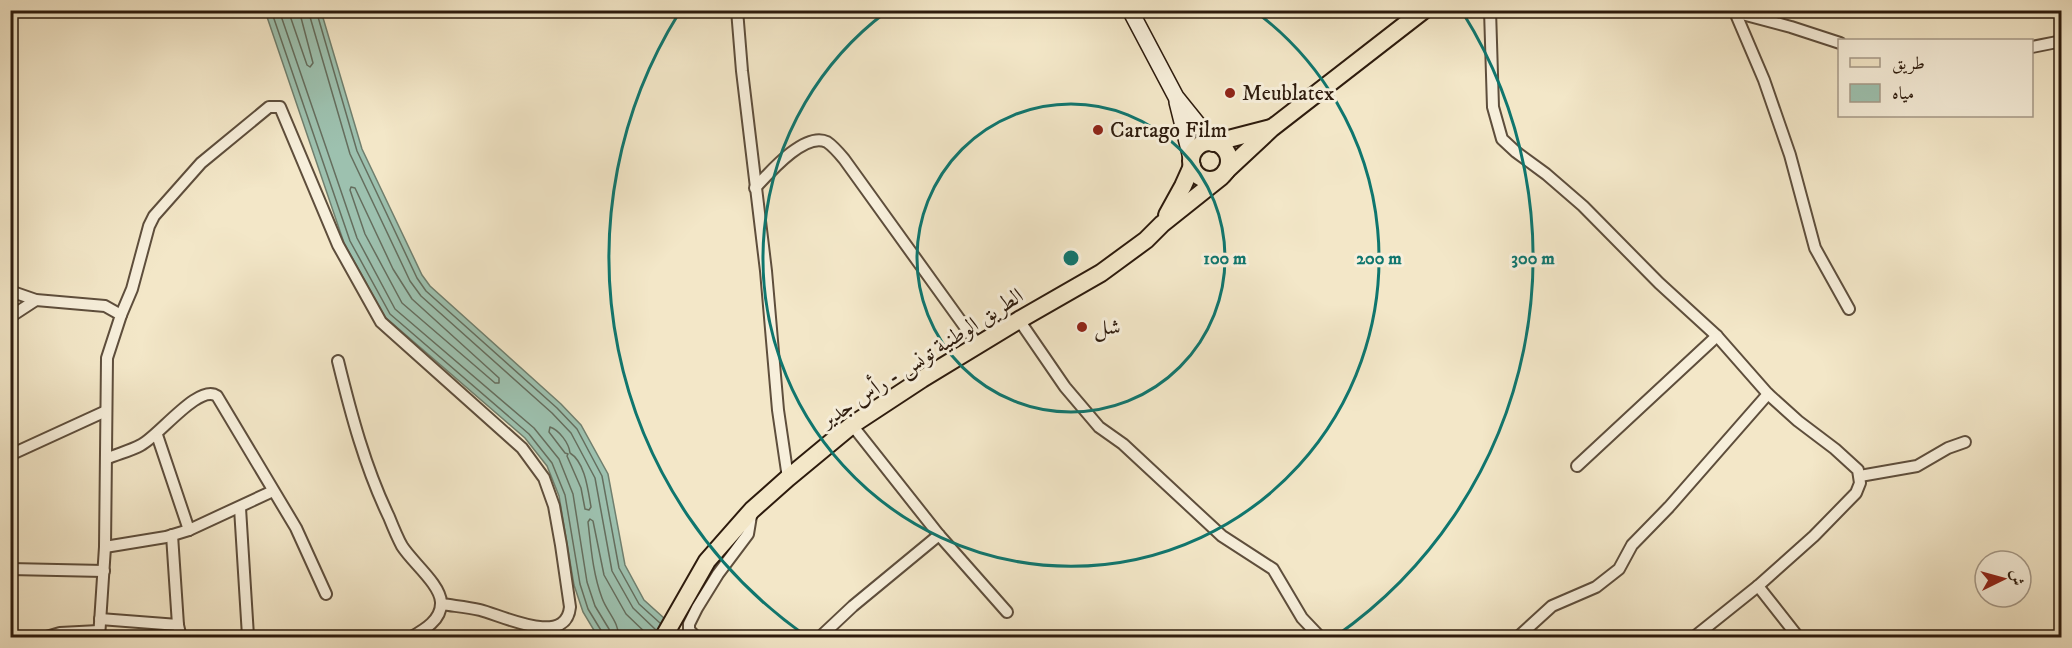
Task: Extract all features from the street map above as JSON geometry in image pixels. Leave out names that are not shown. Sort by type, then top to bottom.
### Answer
[{"type":"main road","points":[[1130,10],[1176,97],[1213,143],[1225,150],[1228,157],[1223,174],[1214,180],[1200,178],[1192,162],[1176,97]]},
{"type":"main road","name":"الطريق الوطنية تونس - رأس جدير","points":[[663,638],[707,561],[752,510],[852,425],[978,345],[1101,273],[1146,240],[1223,174],[1272,128],[1424,10]]},
{"type":"main road","name":"الطريق الوطنية تونس - رأس جدير","points":[[1213,143],[1272,128]]},
{"type":"main road","points":[[1192,162],[1197,148],[1202,144],[1213,143]]},
{"type":"main road","name":"الطريق الوطنية تونس - رأس جدير","points":[[1162,224],[1183,186],[1192,162]]},
{"type":"street","points":[[737,10],[766,271],[778,410],[788,478]]},
{"type":"street","points":[[1490,10],[1493,107],[1502,139],[1583,206],[1659,283],[1718,336],[1768,394],[1850,462],[1858,470],[1860,476],[1856,493],[1814,536],[1758,586],[1694,638]]},
{"type":"street","points":[[1731,11],[1838,43]]},
{"type":"street","points":[[1731,11],[1764,80],[1786,143],[1815,248],[1849,309]]},
{"type":"street","points":[[2033,47],[2061,41]]},
{"type":"street","points":[[43,638],[60,633],[99,634],[105,547],[107,358],[132,289],[149,226],[168,199],[201,163],[269,107],[280,107],[338,245],[381,322],[522,448],[544,478],[549,490],[561,545],[570,606],[566,619],[555,626],[522,626],[480,610],[442,604]]},
{"type":"street","points":[[755,188],[772,169],[799,147],[812,141],[820,140],[829,143],[844,159],[978,345]]},
{"type":"street","points":[[10,291],[36,300],[105,306],[122,315]]},
{"type":"street","points":[[10,317],[36,300]]},
{"type":"street","points":[[1019,320],[1065,387],[1099,427],[1123,444],[1221,536],[1273,569],[1302,618],[1321,638]]},
{"type":"street","points":[[1577,465],[1718,336]]},
{"type":"street","points":[[338,361],[354,426],[380,499],[403,547],[440,594],[442,604],[434,622],[410,638]]},
{"type":"street","points":[[105,459],[141,445],[157,435],[194,399],[214,393],[296,528],[326,594]]},
{"type":"street","points":[[1517,638],[1552,606],[1596,587],[1619,569],[1632,545],[1669,507],[1768,394]]},
{"type":"street","points":[[10,455],[106,411]]},
{"type":"street","points":[[852,425],[939,535],[1007,612]]},
{"type":"street","points":[[157,435],[189,530]]},
{"type":"street","points":[[1860,476],[1917,466],[1948,448],[1965,442]]},
{"type":"street","points":[[105,547],[189,530],[273,491]]},
{"type":"street","points":[[236,638],[248,637],[240,508]]},
{"type":"street","points":[[697,638],[689,630],[689,624],[718,574],[748,534],[752,510]]},
{"type":"street","points":[[172,535],[178,625],[182,638]]},
{"type":"street","points":[[819,638],[853,606],[939,535]]},
{"type":"street","points":[[10,569],[104,571]]},
{"type":"street","points":[[1758,586],[1799,638]]},
{"type":"street","points":[[100,619],[178,625]]},
{"type":"water","points":[[265,11],[321,11],[362,149],[422,275],[430,286],[561,404],[581,425],[608,474],[625,565],[644,600],[685,637],[598,637],[583,612],[574,585],[559,496],[547,466],[525,438],[385,317],[344,243]]},
{"type":"place","name":"Meublatex","points":[[1230,93]]},
{"type":"place","name":"Cartago Film","points":[[1098,130]]},
{"type":"place","name":"شل","points":[[1082,327]]}]
